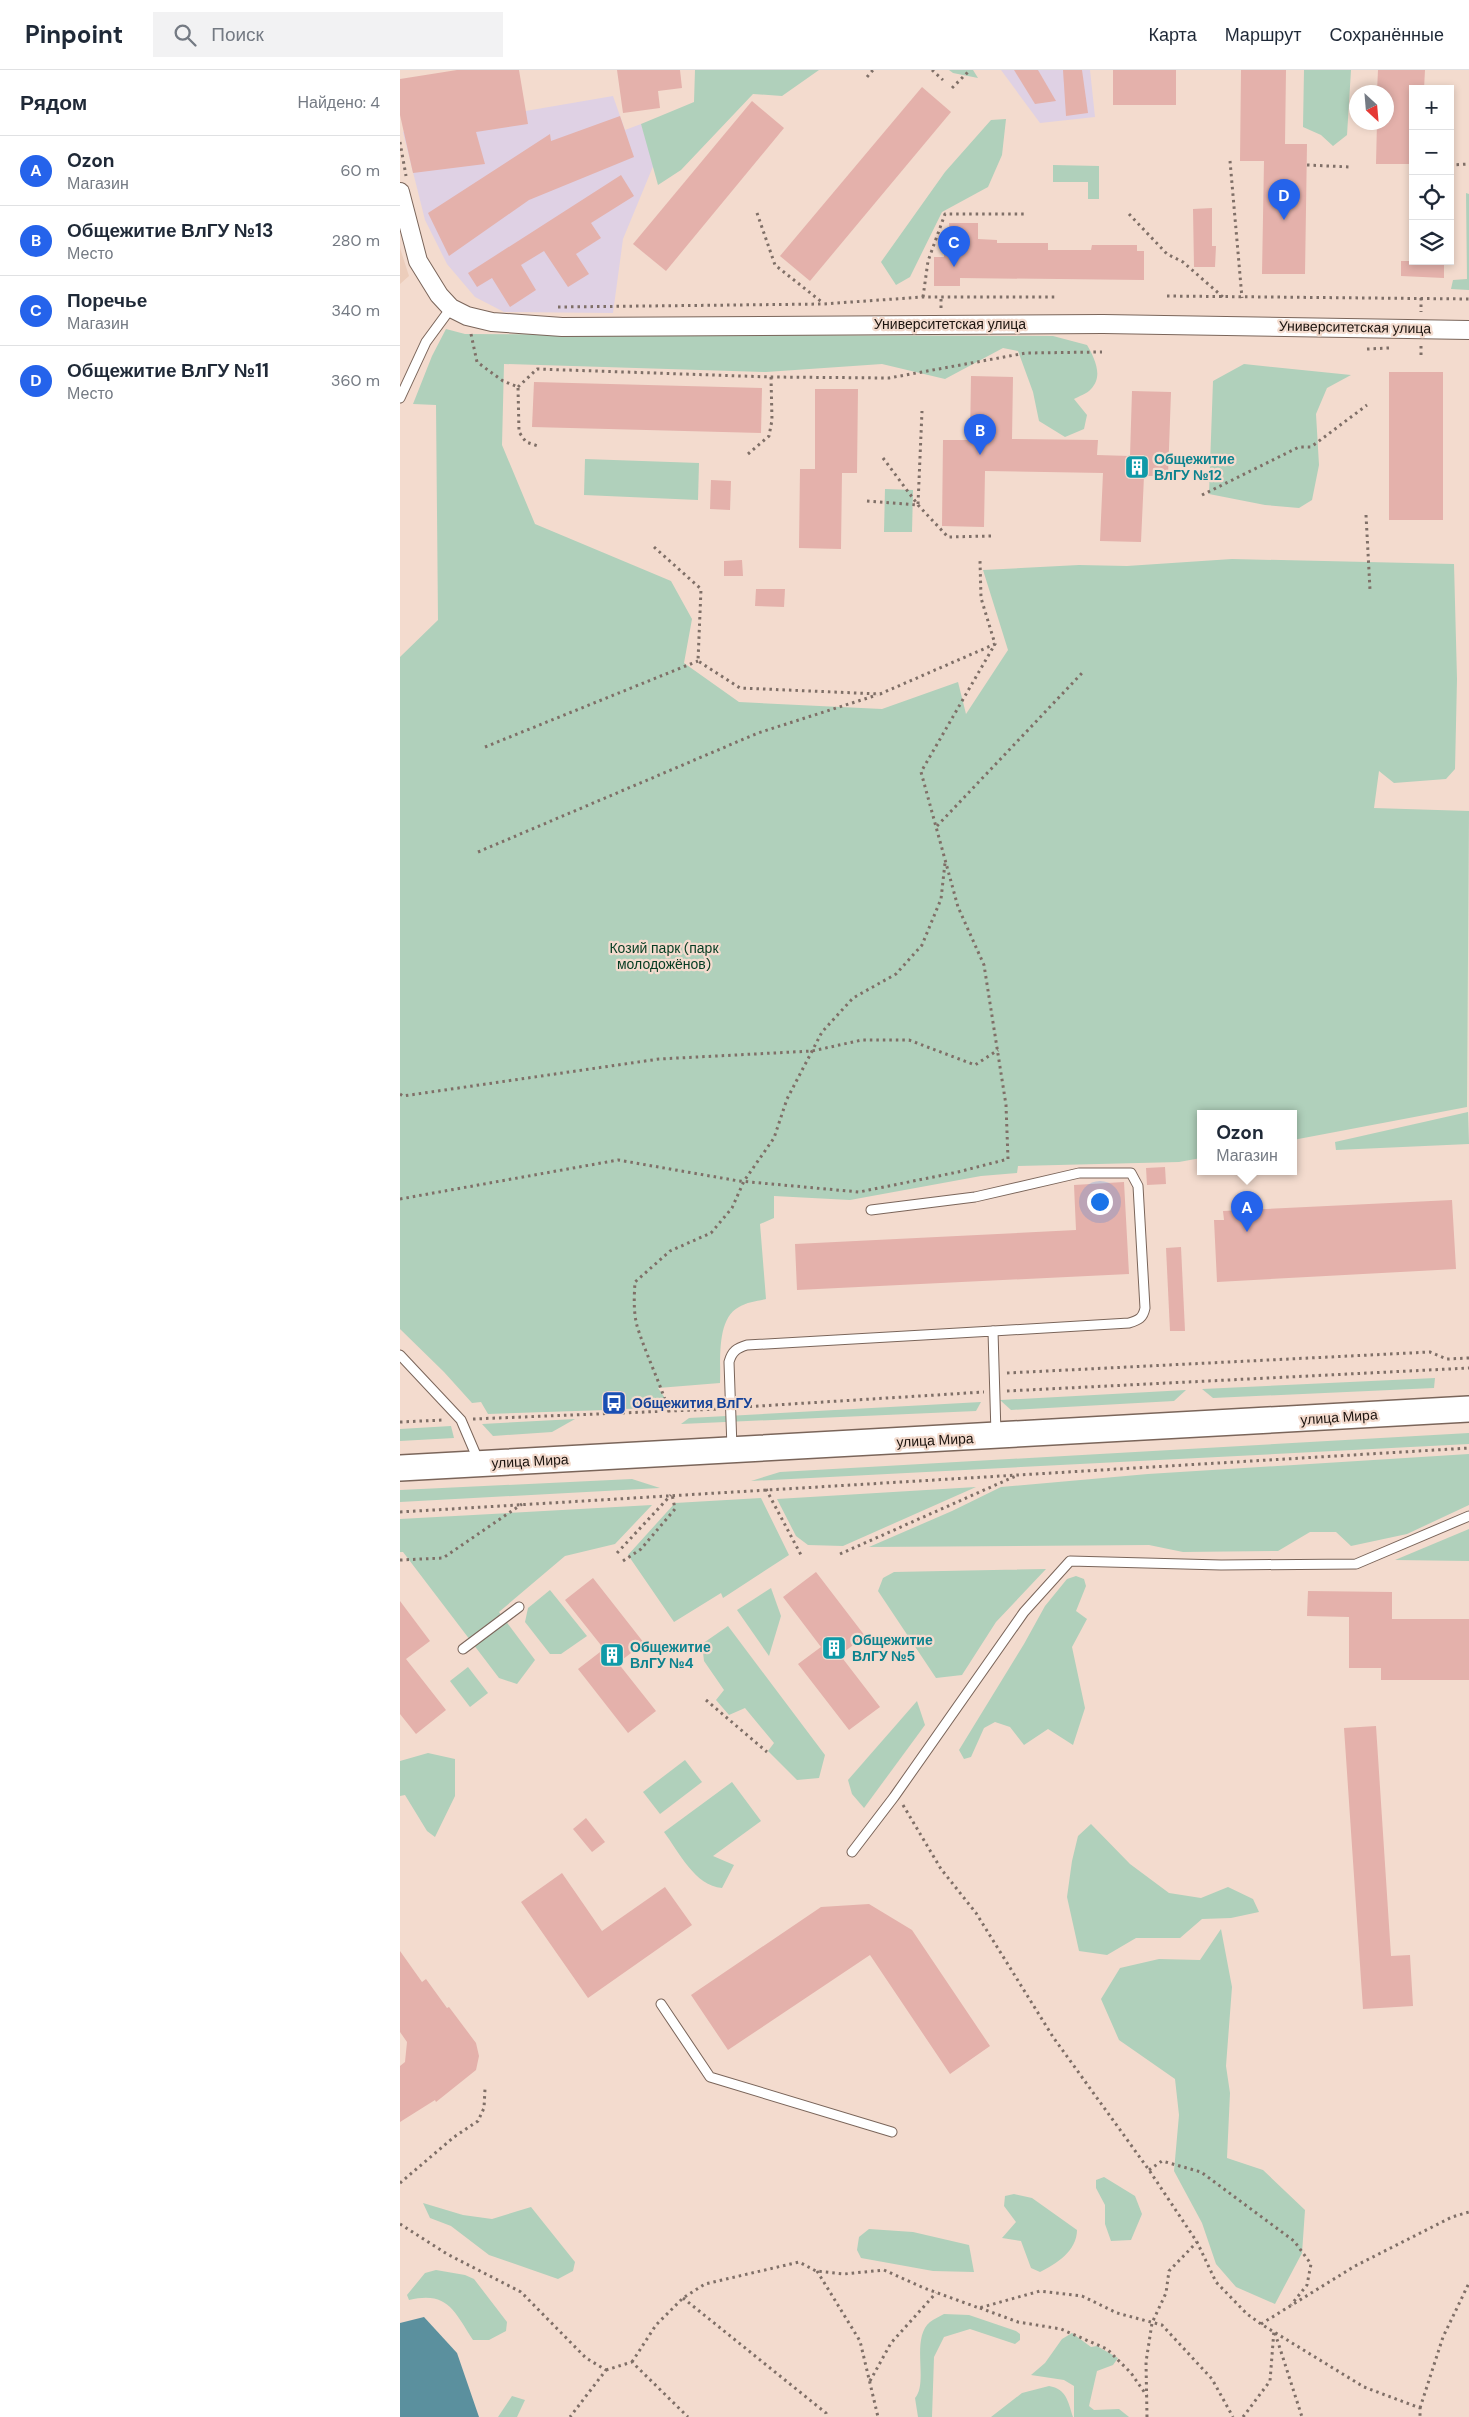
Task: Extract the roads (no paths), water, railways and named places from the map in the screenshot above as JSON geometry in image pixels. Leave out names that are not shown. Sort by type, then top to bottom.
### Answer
[{"type":"main road","name":"улица Мира","points":[[400,1468],[1469,1409]]},
{"type":"street","points":[[404,186],[418,261],[445,301]]},
{"type":"street","name":"Университетская улица","points":[[445,301],[467,316],[492,322],[562,326],[1093,324],[1469,330]]},
{"type":"lane","points":[[400,398],[445,301]]},
{"type":"lane","points":[[732,1450],[728,1362],[731,1354],[738,1348],[1129,1324],[1138,1321],[1143,1316],[1145,1308],[1138,1186],[1131,1173],[1079,1173],[975,1197],[871,1210]]},
{"type":"lane","points":[[993,1331],[996,1436]]},
{"type":"lane","points":[[400,1355],[461,1420],[480,1464]]},
{"type":"lane","points":[[852,1852],[1024,1612],[1070,1561],[1221,1565],[1356,1564],[1469,1516]]},
{"type":"lane","points":[[463,1649],[519,1607]]},
{"type":"lane","points":[[661,2004],[710,2077],[892,2132]]},
{"type":"water","points":[[424,2317],[457,2353],[479,2417],[400,2417],[400,2323]]},
{"type":"place","name":"Общежитие ВлГУ №11","points":[[1284,220]]},
{"type":"place","name":"Поречье","points":[[954,267]]},
{"type":"place","name":"Общежитие ВлГУ №13","points":[[980,455]]},
{"type":"place","name":"Общежитие ВлГУ №12","points":[[1137,467]]},
{"type":"place","name":"Ozon","points":[[1247,1232]]},
{"type":"place","name":"Общежития ВлГУ","points":[[614,1403]]},
{"type":"place","name":"Общежитие ВлГУ №5","points":[[834,1648]]},
{"type":"place","name":"Общежитие ВлГУ №4","points":[[612,1655]]},
{"type":"park label","name":"Козий парк (парк молодожёнов)","points":[[664,956]]}]
